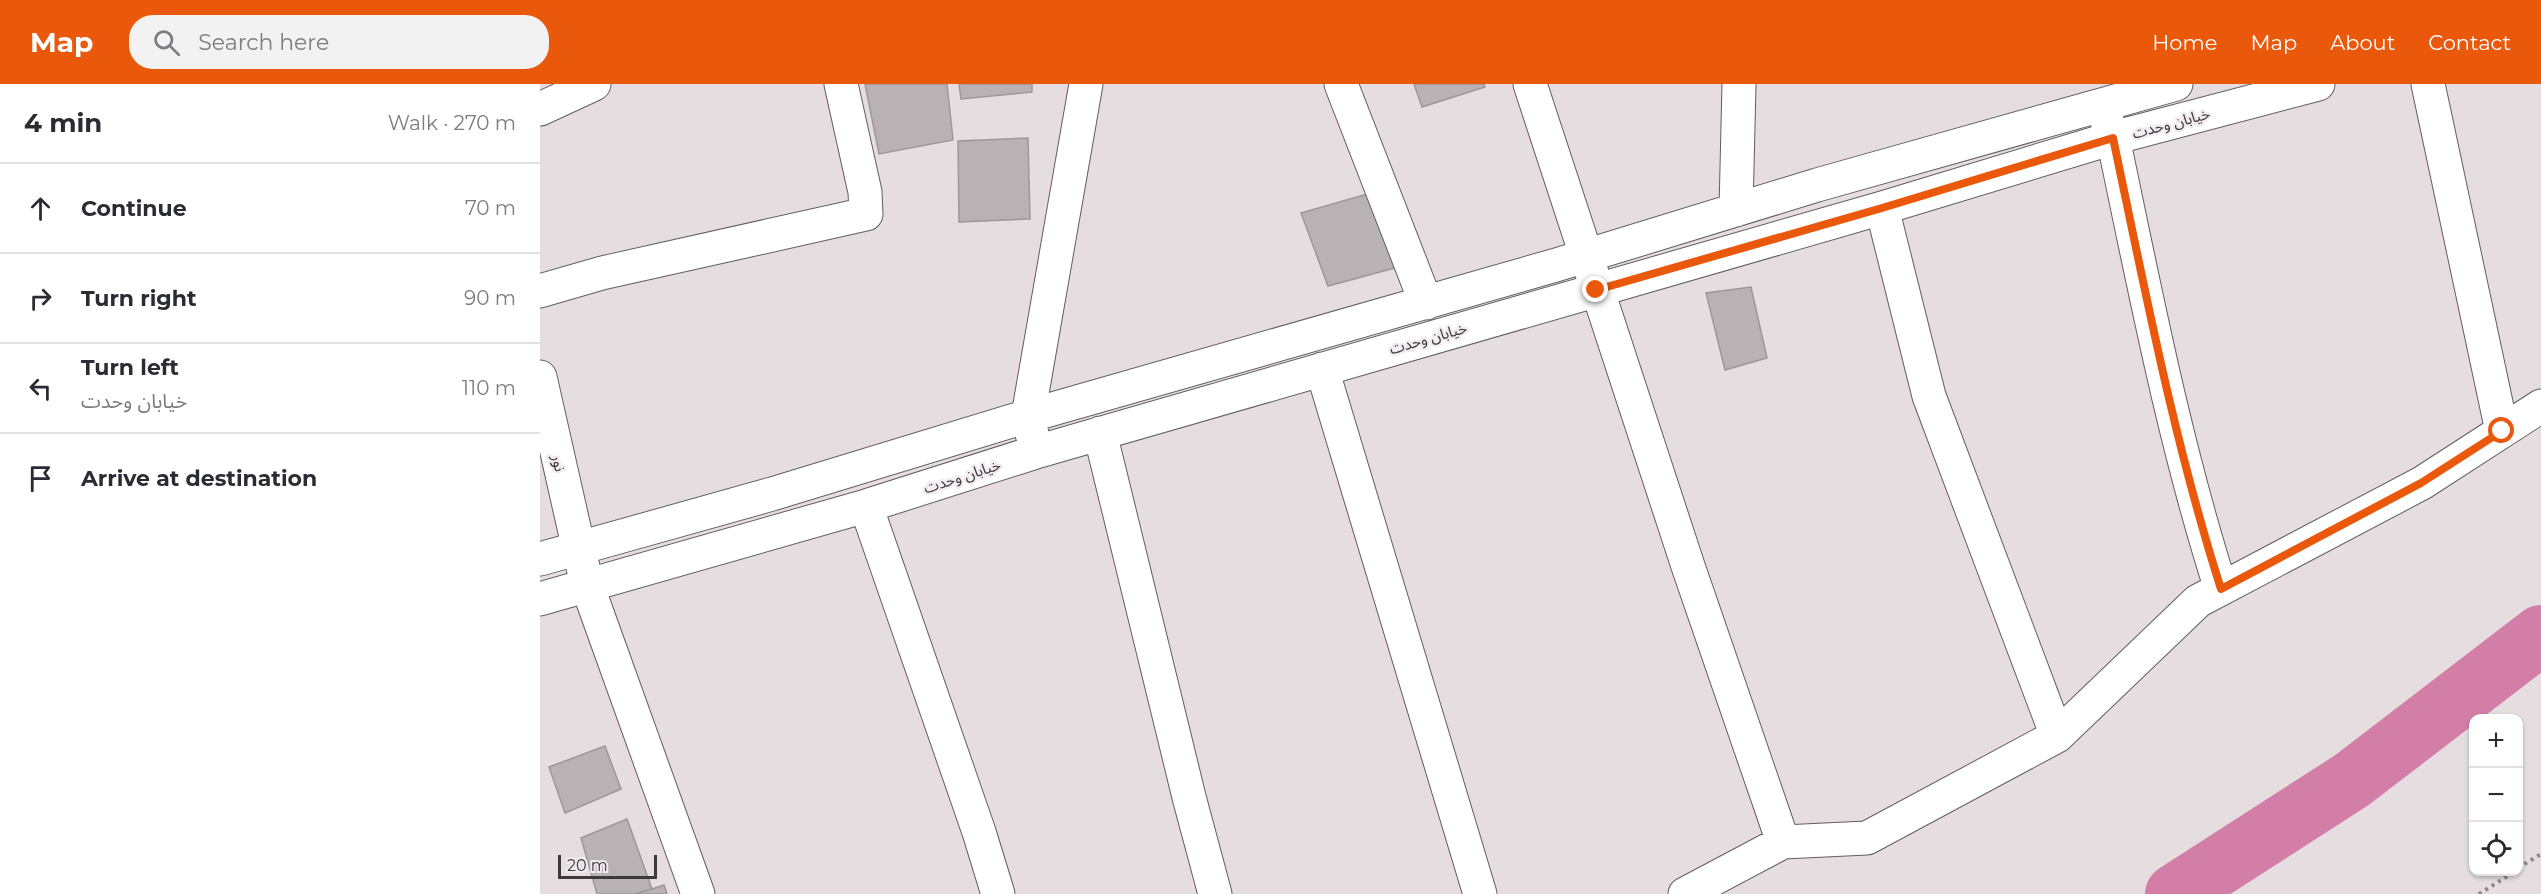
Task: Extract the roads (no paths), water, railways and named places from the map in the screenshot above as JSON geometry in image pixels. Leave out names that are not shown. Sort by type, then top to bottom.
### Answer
[{"type":"street","points":[[540,109],[594,84]]},
{"type":"street","points":[[540,291],[614,270],[866,214],[865,192],[841,84]]},
{"type":"street","points":[[1036,452],[1028,416],[1086,84]]},
{"type":"street","points":[[1341,84],[1426,303]]},
{"type":"street","points":[[1530,84],[1584,256],[1783,842]]},
{"type":"street","points":[[1736,210],[1739,84]]},
{"type":"street","points":[[540,559],[772,494],[1028,416],[1584,256],[2100,94],[2176,84]]},
{"type":"street","name":"خیابان وحدت","points":[[540,599],[866,506],[1100,433],[1882,208],[2113,138],[2318,84]]},
{"type":"street","points":[[2428,84],[2502,431]]},
{"type":"street","points":[[2100,94],[2113,138],[2175,425],[2196,508],[2221,589]]},
{"type":"street","points":[[1882,208],[1929,396],[2057,736]]},
{"type":"street","points":[[1322,369],[1480,894]]},
{"type":"street","name":"نور","points":[[540,377],[587,585],[698,894]]},
{"type":"street","points":[[1685,894],[1783,842],[1867,838],[2057,736],[2198,601],[2421,483],[2541,406]]},
{"type":"street","points":[[1100,433],[1215,894]]},
{"type":"street","points":[[866,506],[979,832],[998,894]]},
{"type":"waterway","points":[[2175,894],[2352,780],[2541,635]]}]
